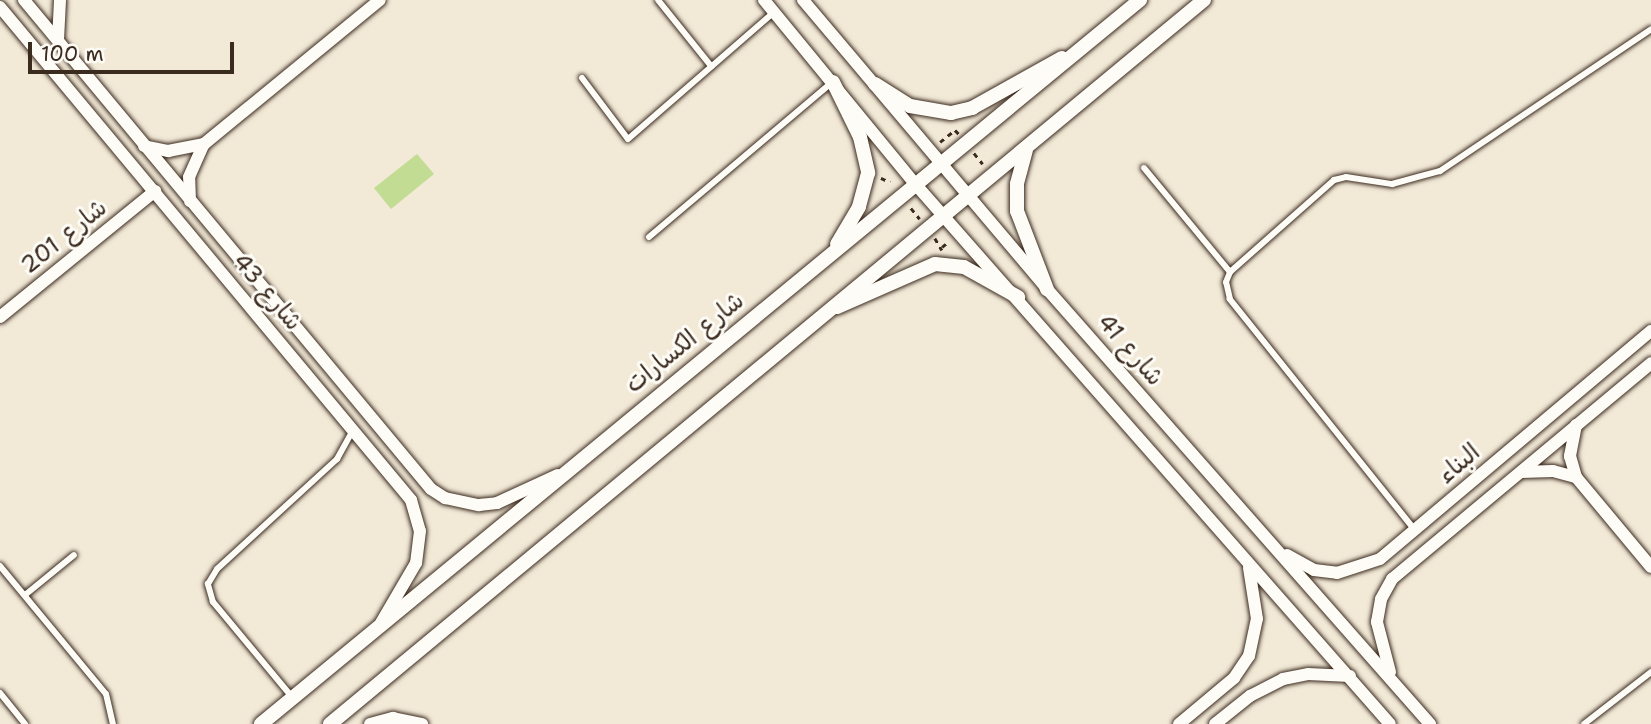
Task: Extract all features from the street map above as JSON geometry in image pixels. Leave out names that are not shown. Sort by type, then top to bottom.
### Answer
[{"type":"street","name":"شارع 43","points":[[24,0],[430,489],[454,501],[479,505],[497,503],[562,473]]},
{"type":"street","points":[[58,40],[60,0]]},
{"type":"street","name":"شارع 41","points":[[764,0],[917,186],[1018,297],[1248,565],[1350,676],[1390,724]]},
{"type":"street","name":"شارع 41","points":[[803,0],[1047,289],[1430,724]]},
{"type":"street","name":"شارع الكسارات","points":[[261,724],[562,473],[943,166],[1140,0]]},
{"type":"street","points":[[330,724],[822,313],[1027,149],[1204,0]]},
{"type":"street","points":[[190,201],[192,165],[204,144],[375,2]]},
{"type":"street","name":"شارع 43","points":[[0,7],[411,500],[420,531],[416,563],[379,627]]},
{"type":"street","points":[[875,84],[910,106],[951,113],[972,108],[1085,46]]},
{"type":"street","points":[[832,253],[859,207],[869,173],[860,136],[833,82]]},
{"type":"street","points":[[144,146],[169,151],[204,144]]},
{"type":"street","points":[[1027,149],[1017,184],[1017,211],[1047,289]]},
{"type":"street","name":"شارع 201","points":[[0,317],[155,191]]},
{"type":"street","points":[[822,313],[935,264],[964,267],[1018,297]]},
{"type":"street","name":"البناء","points":[[1277,549],[1314,570],[1349,572],[1380,559],[1651,331]]},
{"type":"street","name":"البناء","points":[[1392,679],[1377,633],[1378,610],[1386,589],[1400,571],[1651,363]]},
{"type":"street","points":[[1576,425],[1570,456],[1576,477],[1651,567]]},
{"type":"street","points":[[1519,472],[1553,471],[1576,477]]},
{"type":"street","points":[[1179,724],[1234,678],[1249,656],[1257,619],[1248,565]]},
{"type":"street","points":[[1215,724],[1260,689],[1283,679],[1308,674],[1350,676]]},
{"type":"street","points":[[370,724],[416,722]]},
{"type":"lane","points":[[658,0],[711,66]]},
{"type":"lane","points":[[582,78],[628,139],[774,12]]},
{"type":"lane","points":[[1414,529],[1230,299],[1226,282],[1230,272],[1334,180],[1392,184],[1440,171],[1651,29]]},
{"type":"lane","points":[[649,237],[833,82]]},
{"type":"lane","points":[[1144,168],[1230,272]]},
{"type":"lane","points":[[292,698],[213,602],[208,584],[217,569],[337,459],[354,429]]},
{"type":"lane","points":[[24,595],[74,555]]},
{"type":"lane","points":[[0,566],[106,694],[113,724]]},
{"type":"lane","points":[[1584,724],[1651,672]]},
{"type":"lane","points":[[0,693],[25,724]]},
{"type":"shaded area","points":[[0,0],[1651,0],[1651,724],[0,724]]},
{"type":"green space","points":[[417,154],[434,174],[391,209],[374,188]]}]
